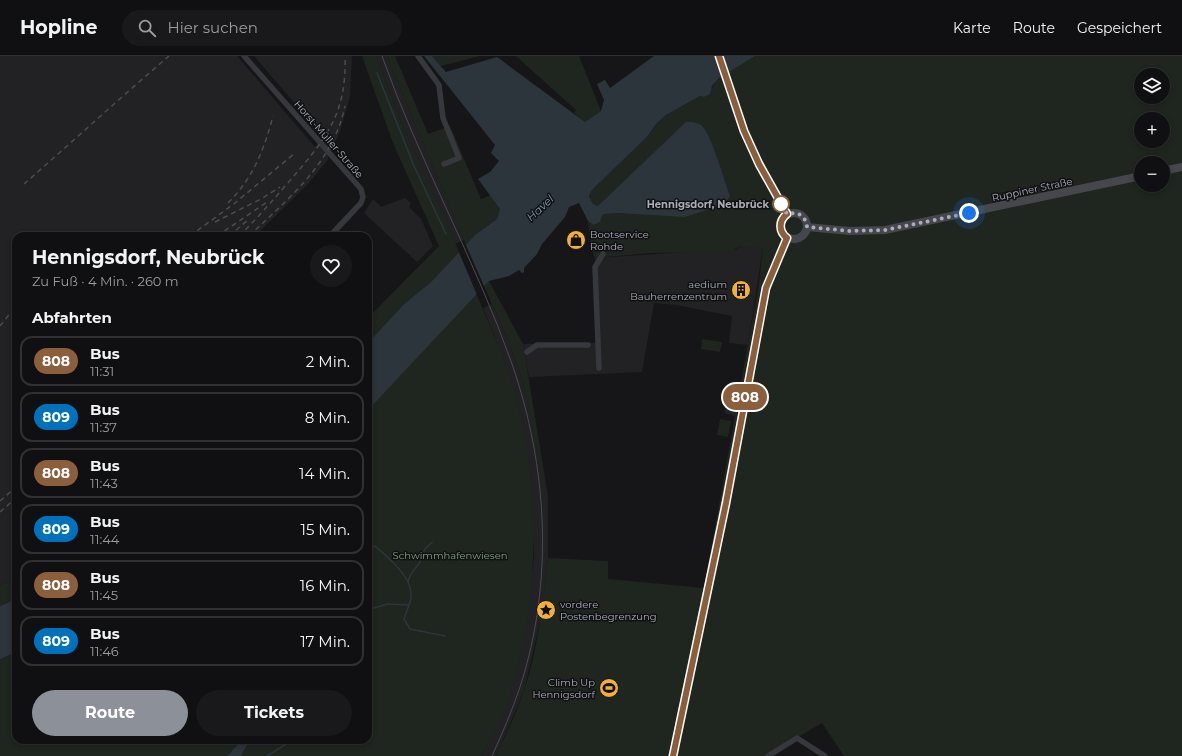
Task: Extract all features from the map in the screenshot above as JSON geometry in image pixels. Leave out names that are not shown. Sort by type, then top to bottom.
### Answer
[{"type":"main road","points":[[719,56],[744,131],[787,214]]},
{"type":"main road","points":[[1170,170],[1182,167]]},
{"type":"main road","name":"Ruppiner Straße","points":[[807,227],[850,231],[885,230],[1134,177]]},
{"type":"main road","points":[[796,213],[801,215],[807,222],[807,227],[806,232],[796,240],[787,238],[782,233],[780,225],[782,219],[787,214],[796,213]]},
{"type":"main road","points":[[673,756],[726,503],[766,288],[787,238]]},
{"type":"street","name":"Horst-Müller-Straße","points":[[244,56],[361,189],[363,197],[362,203],[334,232]]},
{"type":"street","points":[[418,56],[439,85],[443,118],[459,158],[444,164]]},
{"type":"street","points":[[599,368],[595,266],[604,254]]},
{"type":"street","points":[[527,352],[537,345],[588,345]]},
{"type":"street","points":[[768,756],[797,738],[825,756]]},
{"type":"shaded area","points":[[0,56],[237,56],[315,147],[323,136],[254,56],[352,56],[350,97],[340,131],[327,161],[307,185],[259,232],[12,232],[12,580],[0,585]]},
{"type":"shaded area","points":[[376,56],[387,56],[464,240],[455,244],[439,211],[400,120]]},
{"type":"shaded area","points":[[405,198],[411,203],[409,207],[421,219],[433,246],[417,262],[364,213],[373,199],[381,207]]},
{"type":"shaded area","points":[[741,246],[763,246],[748,345],[729,343],[732,316],[676,305],[654,303],[642,372],[529,377],[523,344],[596,343],[595,258],[736,249]]},
{"type":"shaded area","points":[[492,304],[508,339],[523,382],[537,438],[548,496],[548,558],[542,613],[524,691],[496,756],[482,756],[504,708],[512,682],[526,623],[534,556],[530,474],[519,414],[494,335],[483,308]]},
{"type":"green space","points":[[362,56],[376,56],[400,120],[459,252],[431,282],[404,304],[372,339],[372,314],[439,246],[393,143]]},
{"type":"green space","points":[[387,56],[395,56],[428,134],[450,126],[481,199],[491,195],[500,209],[497,219],[476,234],[466,245]]},
{"type":"green space","points":[[432,56],[480,56],[441,66]]},
{"type":"green space","points":[[516,56],[579,56],[601,111],[585,122],[574,113],[576,110]]},
{"type":"green space","points":[[755,56],[1182,56],[1182,756],[844,756],[822,723],[766,756],[496,756],[518,707],[529,675],[539,625],[548,558],[608,561],[608,579],[704,588],[735,416],[725,413],[725,409],[736,410],[759,283],[763,247],[741,246],[727,252],[650,253],[595,258],[591,248],[588,221],[595,225],[600,222],[603,214],[619,213],[592,204],[589,197],[591,191],[647,137],[656,124],[666,115],[700,96],[704,97],[710,94],[716,81],[735,67]]},
{"type":"green space","points":[[489,281],[523,344],[548,496],[523,382],[508,339],[484,286]]},
{"type":"green space","name":"Schwimmhafenwiesen","points":[[476,293],[508,372],[520,413],[528,456],[532,501],[533,546],[531,591],[515,677],[501,718],[482,756],[241,756],[248,744],[372,744],[372,403]]},
{"type":"green space","points":[[702,339],[722,342],[720,352],[701,349]]},
{"type":"green space","points":[[720,419],[731,421],[728,437],[717,435]]},
{"type":"green space","points":[[12,580],[12,601],[0,606],[0,585]]},
{"type":"green space","points":[[12,650],[12,744],[241,744],[227,756],[0,756],[0,655]]},
{"type":"water","name":"Havel","points":[[424,56],[432,56],[446,72],[497,57],[585,122],[601,111],[604,100],[597,84],[605,80],[610,88],[654,56],[755,56],[719,78],[712,86],[710,94],[704,97],[700,96],[666,115],[656,124],[647,137],[591,191],[589,197],[593,204],[598,206],[686,122],[691,122],[701,125],[711,141],[730,196],[725,204],[685,217],[619,213],[603,214],[600,222],[594,225],[588,221],[579,203],[569,207],[565,217],[542,244],[537,254],[524,268],[524,272],[522,273],[519,270],[509,276],[489,281],[372,406],[372,339],[404,304],[431,282],[476,234],[497,219],[500,209],[478,179],[490,172],[499,161],[491,153],[495,145]]},
{"type":"water","points":[[12,601],[12,654],[0,659],[0,606]]},
{"type":"water","points":[[239,744],[248,744],[241,756],[227,756]]},
{"type":"pier","points":[[465,243],[485,288],[477,295],[458,250]]},
{"type":"waterway","points":[[377,73],[414,166],[446,234]]},
{"type":"waterway","points":[[408,582],[411,574],[420,563],[424,550],[432,542]]},
{"type":"waterway","points":[[372,548],[375,546],[402,572],[407,580],[411,596],[409,605],[387,604],[372,609]]},
{"type":"waterway","points":[[409,605],[404,619],[410,629],[445,636]]},
{"type":"waterway","points":[[267,756],[286,744]]},
{"type":"tram line","points":[[382,56],[413,134],[497,325],[512,364],[524,403],[533,444],[539,484],[542,525],[542,566],[538,607],[531,647],[520,687],[514,705],[492,756]]},
{"type":"railway","points":[[24,184],[169,56]]},
{"type":"railway","points":[[243,232],[300,169],[331,126],[342,95],[345,77],[345,56]]},
{"type":"railway","points":[[253,232],[294,193],[320,162],[331,145],[345,106]]},
{"type":"railway","points":[[228,203],[251,173],[266,140],[273,116]]},
{"type":"railway","points":[[195,232],[235,203],[295,153]]},
{"type":"railway","points":[[215,222],[261,199],[280,187]]},
{"type":"railway","points":[[223,232],[267,202]]},
{"type":"railway","points":[[234,232],[248,220]]},
{"type":"railway","points":[[0,326],[12,311]]},
{"type":"railway","points":[[0,501],[12,490]]},
{"type":"railway","points":[[0,512],[12,502]]},
{"type":"bus line","name":"808","points":[[673,756],[687,697],[726,503],[766,288],[773,268],[787,238],[782,233],[780,225],[782,219],[787,214],[759,164],[744,131],[719,56]]},
{"type":"place","name":"Hennigsdorf, Neubrück","points":[[781,204]]},
{"type":"place","name":"Bootservice Rohde","points":[[576,240]]},
{"type":"place","name":"aedium Bauherrenzentrum","points":[[741,290]]},
{"type":"place","name":"vordere Postenbegrenzung","points":[[546,610]]},
{"type":"place","name":"Climb Up Hennigsdorf","points":[[609,688]]},
{"type":"route","points":[[781,204],[780,202],[787,214],[796,213],[805,218],[807,227],[850,231],[885,230],[969,213]]}]
